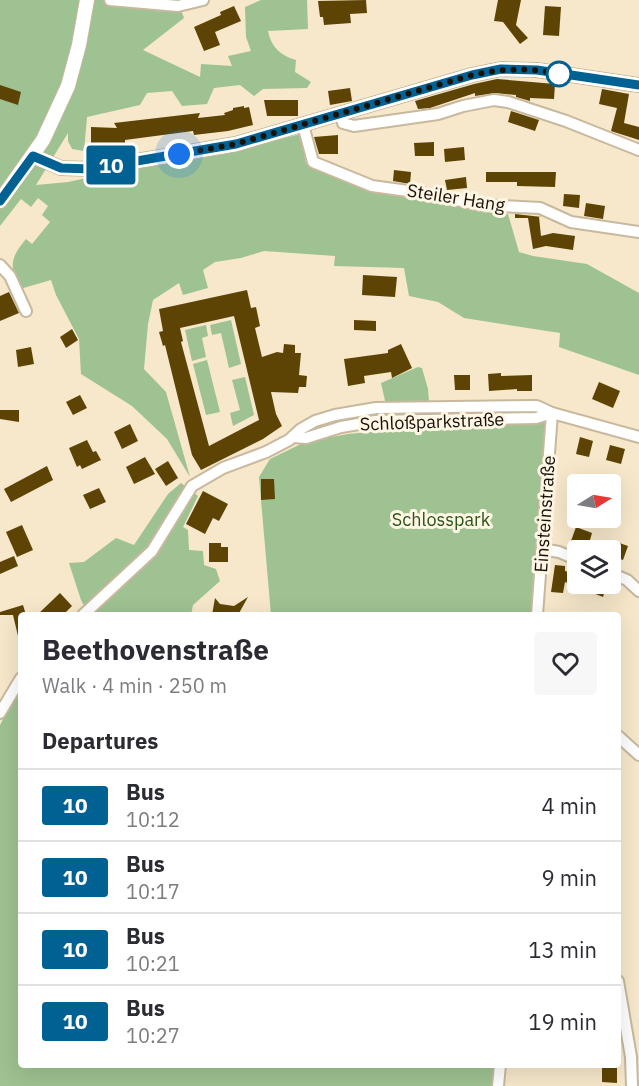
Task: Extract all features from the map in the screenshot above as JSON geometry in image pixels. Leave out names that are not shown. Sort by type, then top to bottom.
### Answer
[{"type":"main road","points":[[0,201],[43,140],[68,86],[79,45],[87,0]]},
{"type":"main road","points":[[33,156],[61,168],[90,169],[236,144],[472,75],[501,69],[537,70],[639,85]]},
{"type":"street","points":[[110,0],[178,6],[203,0]]},
{"type":"street","points":[[340,115],[343,123],[354,126],[438,114],[478,102],[501,101],[566,121],[639,150]]},
{"type":"street","name":"Steiler Hang","points":[[303,125],[313,162],[372,186],[422,193],[481,206],[540,208],[571,222],[639,232]]},
{"type":"street","points":[[0,265],[10,276],[26,310]]},
{"type":"street","name":"Schloßparkstraße","points":[[86,612],[152,551],[192,486],[223,468],[266,452],[322,418],[362,409],[537,406],[552,413],[639,436]]},
{"type":"street","name":"Einsteinstraße","points":[[537,612],[552,413]]},
{"type":"street","points":[[543,549],[567,555]]},
{"type":"street","points":[[621,578],[639,591]]},
{"type":"street","points":[[0,713],[18,683]]},
{"type":"street","points":[[621,739],[639,755]]},
{"type":"street","points":[[621,999],[631,1057],[632,1086]]},
{"type":"street","points":[[498,1086],[500,1068]]},
{"type":"green space","points":[[0,0],[177,0],[184,18],[143,50],[200,77],[201,64],[232,66],[228,56],[251,51],[246,37],[245,7],[261,0],[307,0],[308,29],[268,31],[277,50],[296,60],[295,72],[311,82],[307,88],[263,89],[254,96],[240,85],[214,88],[207,104],[182,106],[172,91],[147,93],[140,105],[87,117],[84,151],[72,149],[68,141],[68,133],[36,185],[68,182],[221,153],[301,134],[306,164],[370,186],[480,212],[508,214],[519,252],[587,264],[639,293],[639,375],[559,347],[560,333],[464,318],[438,302],[409,296],[404,268],[334,266],[335,256],[264,251],[215,262],[203,270],[208,288],[183,295],[179,283],[153,300],[148,324],[144,369],[166,392],[190,477],[167,439],[132,406],[81,374],[79,339],[56,295],[51,280],[20,289],[16,281],[13,269],[14,257],[26,239],[32,244],[50,222],[42,215],[48,206],[38,198],[31,207],[21,199],[0,226]]},
{"type":"green space","points":[[231,320],[241,364],[229,368],[221,333],[212,335],[210,325]]},
{"type":"green space","points":[[206,325],[208,336],[202,338],[206,357],[192,361],[185,330]]},
{"type":"green space","points":[[207,360],[220,412],[206,415],[193,364]]},
{"type":"green space","points":[[418,367],[422,368],[429,402],[386,405],[381,383]]},
{"type":"green space","points":[[245,377],[254,415],[233,426],[230,413],[240,410],[232,380]]},
{"type":"green space","name":"Schlosspark","points":[[547,421],[531,612],[271,612],[259,477],[270,459],[303,443],[348,434],[464,423]]},
{"type":"green space","points":[[181,483],[198,496],[183,527],[188,530],[189,550],[203,551],[204,565],[216,569],[220,581],[193,605],[192,612],[87,612],[81,600],[69,563],[84,562],[116,538],[134,545],[168,494]]},
{"type":"green space","points":[[18,696],[18,1068],[494,1068],[492,1086],[0,1086],[0,725]]},
{"type":"building","points":[[366,0],[367,13],[350,14],[351,23],[324,25],[323,17],[320,17],[318,1]]},
{"type":"building","points":[[498,0],[521,0],[516,25],[528,38],[520,44],[503,22],[494,21]]},
{"type":"building","points":[[234,6],[241,21],[215,32],[220,45],[204,51],[194,27],[221,15],[220,12]]},
{"type":"building","points":[[545,6],[561,7],[559,36],[543,35]]},
{"type":"building","points":[[497,79],[555,84],[554,99],[530,98],[530,101],[516,97],[516,95],[495,93],[475,96],[475,93],[430,108],[418,109],[415,101],[474,84]]},
{"type":"building","points":[[0,85],[21,92],[18,105],[0,99]]},
{"type":"building","points":[[350,88],[352,101],[330,105],[328,91]]},
{"type":"building","points":[[602,89],[629,94],[624,123],[639,127],[639,140],[611,131],[617,108],[599,104]]},
{"type":"building","points":[[264,100],[298,100],[298,116],[267,116]]},
{"type":"building","points":[[244,106],[244,108],[249,107],[253,125],[228,131],[194,135],[193,131],[125,140],[125,144],[91,146],[91,127],[117,128],[114,123],[200,113],[198,118],[225,115],[224,113],[233,108]]},
{"type":"building","points":[[511,111],[539,120],[535,131],[508,122]]},
{"type":"building","points":[[338,135],[338,154],[319,154],[314,137]]},
{"type":"building","points":[[434,142],[434,156],[415,156],[414,143]]},
{"type":"building","points":[[464,147],[465,160],[445,162],[444,149]]},
{"type":"building","points":[[394,170],[411,172],[410,184],[393,181]]},
{"type":"building","points":[[486,172],[556,172],[555,187],[517,186],[517,182],[486,182]]},
{"type":"building","points":[[466,177],[467,188],[447,190],[445,180]]},
{"type":"building","points":[[564,194],[580,195],[579,208],[563,206]]},
{"type":"building","points":[[586,203],[605,206],[603,219],[584,216]]},
{"type":"building","points":[[515,214],[542,217],[539,217],[541,236],[553,233],[575,236],[573,250],[546,246],[533,249],[528,218],[515,218]]},
{"type":"building","points":[[363,275],[397,277],[395,297],[362,295]]},
{"type":"building","points":[[247,290],[251,308],[256,307],[260,326],[255,328],[262,357],[277,352],[283,353],[284,344],[295,345],[295,353],[301,353],[299,375],[307,376],[306,387],[299,387],[298,393],[271,392],[276,414],[282,426],[263,439],[201,470],[192,455],[165,345],[163,346],[159,332],[163,331],[159,309]],"holes":[[[234,316],[259,420],[209,446],[181,342],[183,341],[180,328]]]},
{"type":"building","points":[[9,292],[19,313],[0,321],[0,296]]},
{"type":"building","points":[[354,320],[376,321],[376,331],[354,330]]},
{"type":"building","points":[[72,329],[78,340],[66,348],[60,337]]},
{"type":"building","points":[[401,344],[412,368],[392,378],[391,372],[364,376],[365,383],[348,386],[344,359],[388,353],[388,350]]},
{"type":"building","points":[[31,347],[34,364],[18,367],[16,350]]},
{"type":"building","points":[[501,373],[501,376],[532,375],[532,391],[517,391],[517,389],[489,391],[488,374]]},
{"type":"building","points":[[454,375],[470,375],[470,390],[455,390]]},
{"type":"building","points":[[599,382],[620,391],[613,408],[592,399]]},
{"type":"building","points":[[80,395],[87,408],[73,415],[66,402]]},
{"type":"building","points":[[0,410],[19,410],[19,422],[0,419]]},
{"type":"building","points":[[130,424],[138,441],[122,449],[114,432]]},
{"type":"building","points":[[580,437],[593,441],[589,457],[576,454]]},
{"type":"building","points":[[87,440],[93,452],[96,451],[101,460],[82,469],[80,465],[77,467],[69,448]]},
{"type":"building","points":[[610,445],[625,449],[621,464],[606,460]]},
{"type":"building","points":[[145,457],[155,474],[134,484],[126,467]]},
{"type":"building","points":[[168,461],[178,478],[166,486],[155,469]]},
{"type":"building","points":[[47,466],[53,480],[11,502],[4,489]]},
{"type":"building","points":[[261,479],[274,479],[275,499],[261,500]]},
{"type":"building","points":[[99,488],[106,502],[90,509],[83,495]]},
{"type":"building","points":[[203,491],[228,504],[219,521],[213,518],[205,534],[186,524]]},
{"type":"building","points":[[22,525],[33,550],[17,557],[6,532]]},
{"type":"building","points":[[576,528],[592,533],[590,540],[571,540]]},
{"type":"building","points":[[209,543],[221,543],[221,547],[228,547],[228,562],[209,562]]},
{"type":"building","points":[[621,544],[628,546],[623,560],[621,559]]},
{"type":"building","points":[[14,556],[18,566],[0,574],[0,562]]},
{"type":"building","points":[[555,565],[565,566],[567,583],[565,582],[563,593],[551,592]]},
{"type":"building","points":[[60,593],[72,606],[66,612],[40,612]]},
{"type":"building","points":[[248,597],[240,612],[213,612],[215,598],[220,604],[234,606]]},
{"type":"building","points":[[23,605],[25,612],[18,612],[18,636],[13,615],[0,615],[0,612]]},
{"type":"building","points":[[602,1068],[617,1068],[617,1083],[602,1082]]},
{"type":"bus line","name":"10","points":[[0,201],[33,156],[61,168],[90,169],[236,144],[472,75],[501,69],[537,70],[639,85]]},
{"type":"route","points":[[179,154],[236,144],[472,75],[501,69],[537,70],[559,74]]}]
